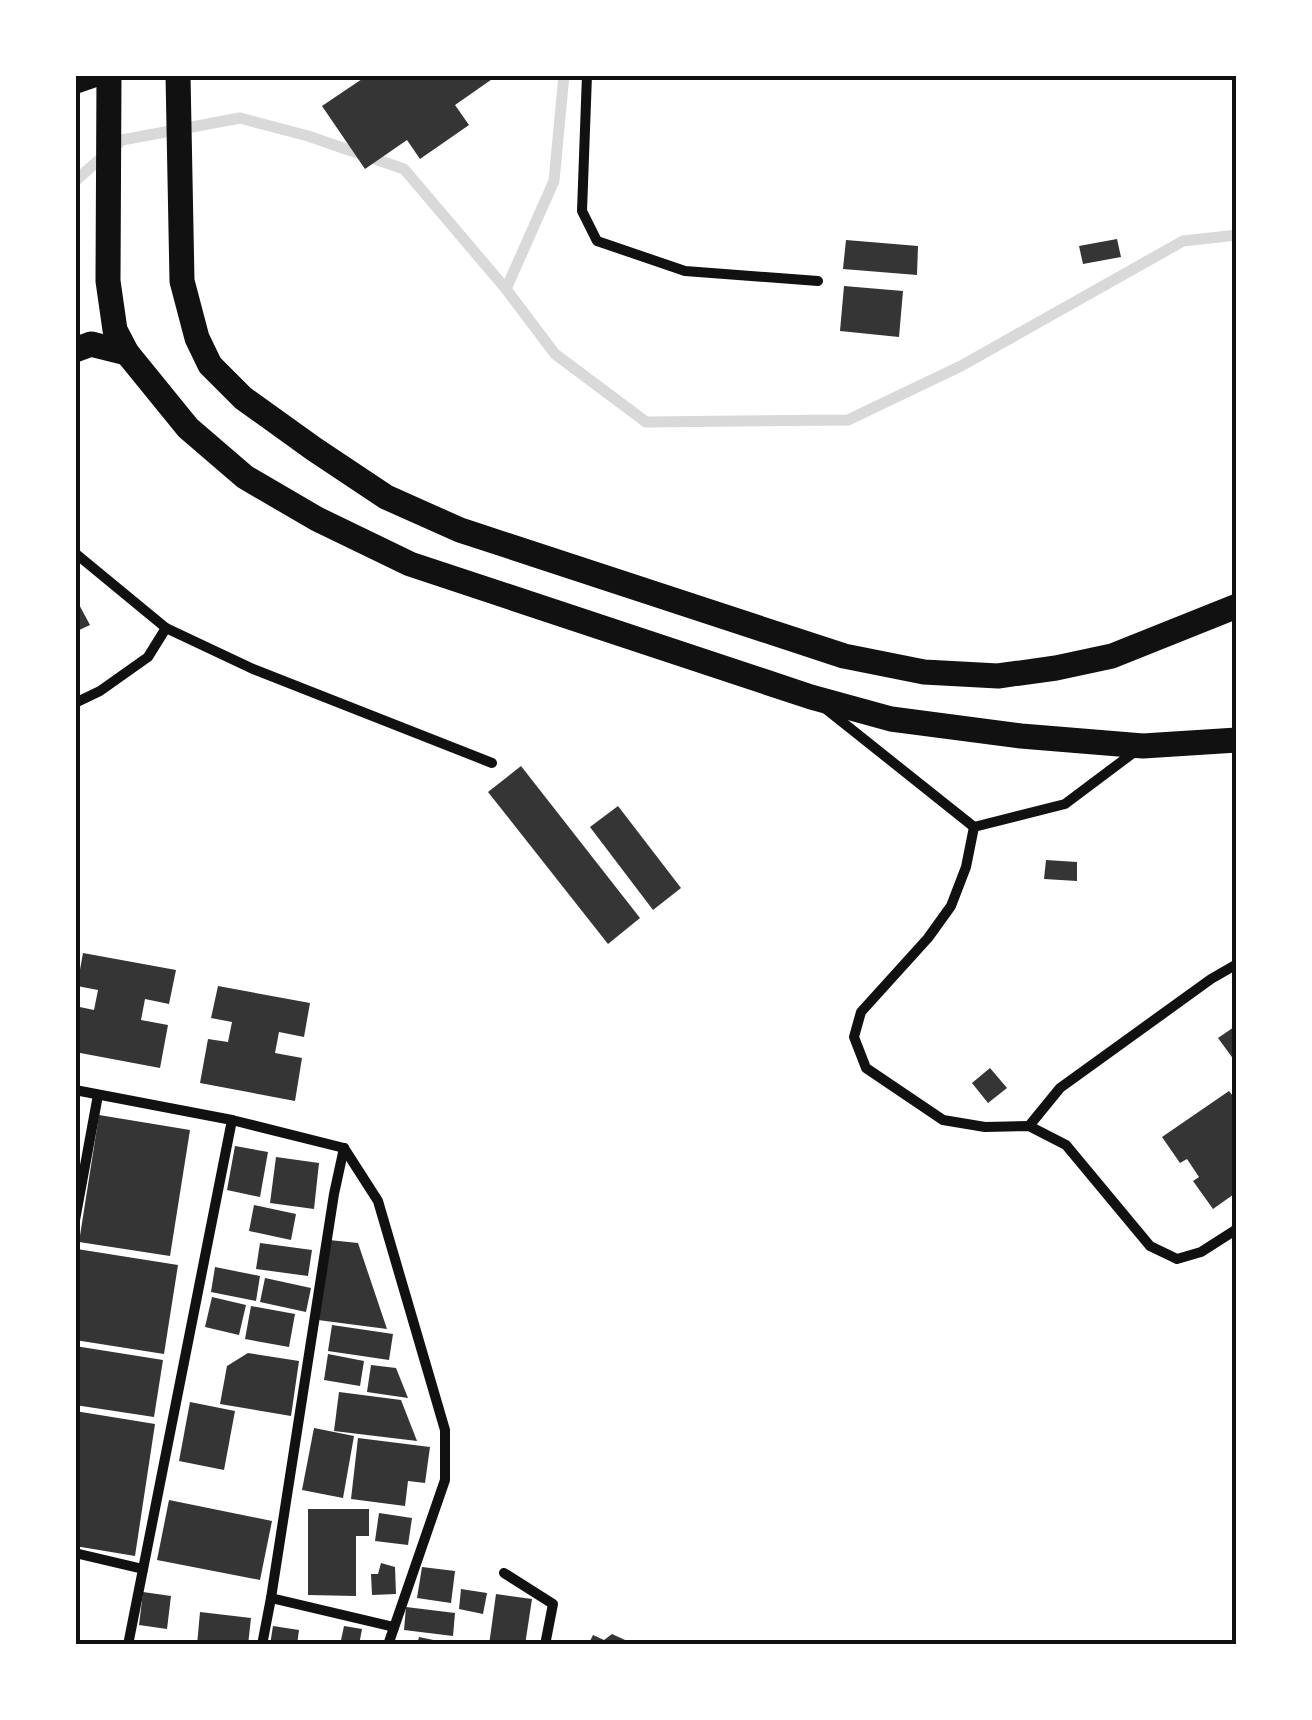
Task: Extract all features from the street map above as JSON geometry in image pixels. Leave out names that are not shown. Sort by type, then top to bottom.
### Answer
[{"type":"main road","points":[[75,84],[100,75]]},
{"type":"main road","points":[[109,75],[108,281],[115,330],[127,353],[188,428],[245,477],[317,519],[410,564],[811,697],[891,718],[1021,736],[1143,746],[1237,740]]},
{"type":"main road","points":[[178,75],[182,280],[197,338],[210,365],[243,398],[386,497],[460,530],[844,656],[924,672],[998,676],[1056,668],[1112,656],[1237,606]]},
{"type":"main road","points":[[75,350],[91,344],[127,353]]},
{"type":"street","points":[[587,75],[582,211],[597,241],[685,271],[818,281]]},
{"type":"street","points":[[75,553],[166,628],[253,669],[492,762]]},
{"type":"street","points":[[75,703],[100,691],[148,657],[166,628]]},
{"type":"street","points":[[811,697],[974,827]]},
{"type":"street","points":[[974,827],[1066,804],[1143,746]]},
{"type":"street","points":[[974,827],[966,866],[951,906],[928,938],[861,1012],[854,1036],[866,1068],[943,1120],[985,1128],[1030,1126],[1066,1144],[1150,1246],[1177,1260],[1201,1252],[1237,1228]]},
{"type":"street","points":[[1030,1126],[1060,1088],[1237,964]]},
{"type":"street","points":[[75,1090],[232,1120],[344,1148],[378,1202],[445,1430],[445,1480],[388,1645]]},
{"type":"street","points":[[75,1220],[98,1095]]},
{"type":"street","points":[[128,1645],[232,1120]]},
{"type":"street","points":[[262,1645],[344,1148]]},
{"type":"street","points":[[75,1553],[143,1569]]},
{"type":"street","points":[[504,1573],[552,1604],[545,1645]]},
{"type":"street","points":[[271,1598],[394,1627]]},
{"type":"building","points":[[368,75],[498,75],[455,105],[469,125],[420,159],[407,140],[365,169],[322,106]]},
{"type":"building","points":[[1117,239],[1121,257],[1083,264],[1079,246]]},
{"type":"building","points":[[846,240],[918,246],[917,275],[843,269]]},
{"type":"building","points":[[844,286],[903,291],[899,337],[840,331]]},
{"type":"building","points":[[75,597],[90,625],[75,632]]},
{"type":"building","points":[[521,766],[640,918],[608,944],[488,792]]},
{"type":"building","points":[[618,806],[681,888],[653,910],[590,827]]},
{"type":"building","points":[[1046,860],[1077,862],[1077,881],[1044,879]]},
{"type":"building","points":[[83,953],[176,970],[169,1004],[145,999],[141,1020],[168,1025],[160,1068],[75,1052],[75,1006],[94,1010],[98,990],[77,986]]},
{"type":"building","points":[[218,986],[310,1003],[304,1037],[279,1032],[275,1053],[302,1058],[295,1101],[200,1083],[208,1039],[228,1042],[232,1022],[211,1018]]},
{"type":"building","points":[[1237,1025],[1237,1064],[1218,1038]]},
{"type":"building","points":[[990,1068],[1007,1088],[988,1103],[972,1083]]},
{"type":"building","points":[[1229,1091],[1237,1101],[1237,1192],[1213,1209],[1193,1181],[1199,1177],[1187,1159],[1180,1163],[1162,1137]]},
{"type":"building","points":[[99,1115],[190,1130],[170,1256],[79,1242]]},
{"type":"building","points":[[235,1146],[268,1152],[260,1197],[227,1190]]},
{"type":"building","points":[[276,1157],[319,1163],[314,1209],[270,1203]]},
{"type":"building","points":[[254,1205],[296,1214],[291,1240],[249,1231]]},
{"type":"building","points":[[329,1240],[358,1243],[387,1329],[318,1320]]},
{"type":"building","points":[[260,1243],[312,1250],[308,1276],[256,1269]]},
{"type":"building","points":[[77,1249],[178,1265],[164,1354],[75,1340]]},
{"type":"building","points":[[215,1267],[260,1276],[256,1301],[211,1292]]},
{"type":"building","points":[[265,1278],[311,1288],[306,1312],[260,1302]]},
{"type":"building","points":[[212,1297],[246,1305],[239,1335],[205,1327]]},
{"type":"building","points":[[251,1306],[295,1314],[289,1347],[245,1339]]},
{"type":"building","points":[[332,1325],[393,1334],[389,1360],[328,1351]]},
{"type":"building","points":[[75,1346],[163,1360],[154,1417],[75,1405]]},
{"type":"building","points":[[248,1353],[299,1361],[291,1416],[220,1404],[227,1366]]},
{"type":"building","points":[[328,1354],[364,1361],[360,1386],[324,1380]]},
{"type":"building","points":[[371,1365],[396,1368],[408,1398],[367,1392]]},
{"type":"building","points":[[339,1392],[401,1400],[417,1441],[334,1431]]},
{"type":"building","points":[[190,1402],[235,1411],[224,1470],[179,1461]]},
{"type":"building","points":[[75,1411],[155,1424],[135,1556],[75,1546]]},
{"type":"building","points":[[314,1428],[354,1436],[343,1498],[302,1490]]},
{"type":"building","points":[[358,1438],[430,1447],[425,1483],[408,1481],[405,1506],[351,1499]]},
{"type":"building","points":[[169,1500],[272,1521],[260,1580],[157,1560]]},
{"type":"building","points":[[308,1509],[369,1509],[369,1536],[356,1536],[356,1596],[308,1595]]},
{"type":"building","points":[[379,1513],[412,1518],[408,1545],[375,1541]]},
{"type":"building","points":[[381,1563],[395,1567],[396,1594],[372,1595],[371,1574],[378,1574]]},
{"type":"building","points":[[422,1567],[455,1571],[451,1603],[417,1598]]},
{"type":"building","points":[[461,1589],[487,1593],[483,1614],[459,1609]]},
{"type":"building","points":[[143,1592],[171,1596],[167,1629],[139,1625]]},
{"type":"building","points":[[496,1594],[532,1599],[525,1645],[489,1645]]},
{"type":"building","points":[[406,1607],[455,1613],[453,1636],[404,1630]]},
{"type":"building","points":[[200,1612],[251,1618],[248,1645],[197,1645]]},
{"type":"building","points":[[273,1626],[299,1630],[297,1645],[270,1645]]},
{"type":"building","points":[[344,1626],[362,1629],[359,1645],[340,1645]]},
{"type":"building","points":[[612,1634],[636,1645],[588,1645],[593,1635],[604,1640]]},
{"type":"building","points":[[419,1637],[448,1643],[448,1645],[417,1645]]},
{"type":"waterway","points":[[506,289],[554,181],[564,75]]},
{"type":"waterway","points":[[75,181],[122,140],[240,118],[308,136],[404,169],[506,289],[555,354],[646,422],[848,420],[961,366],[1183,241],[1237,235]]}]
